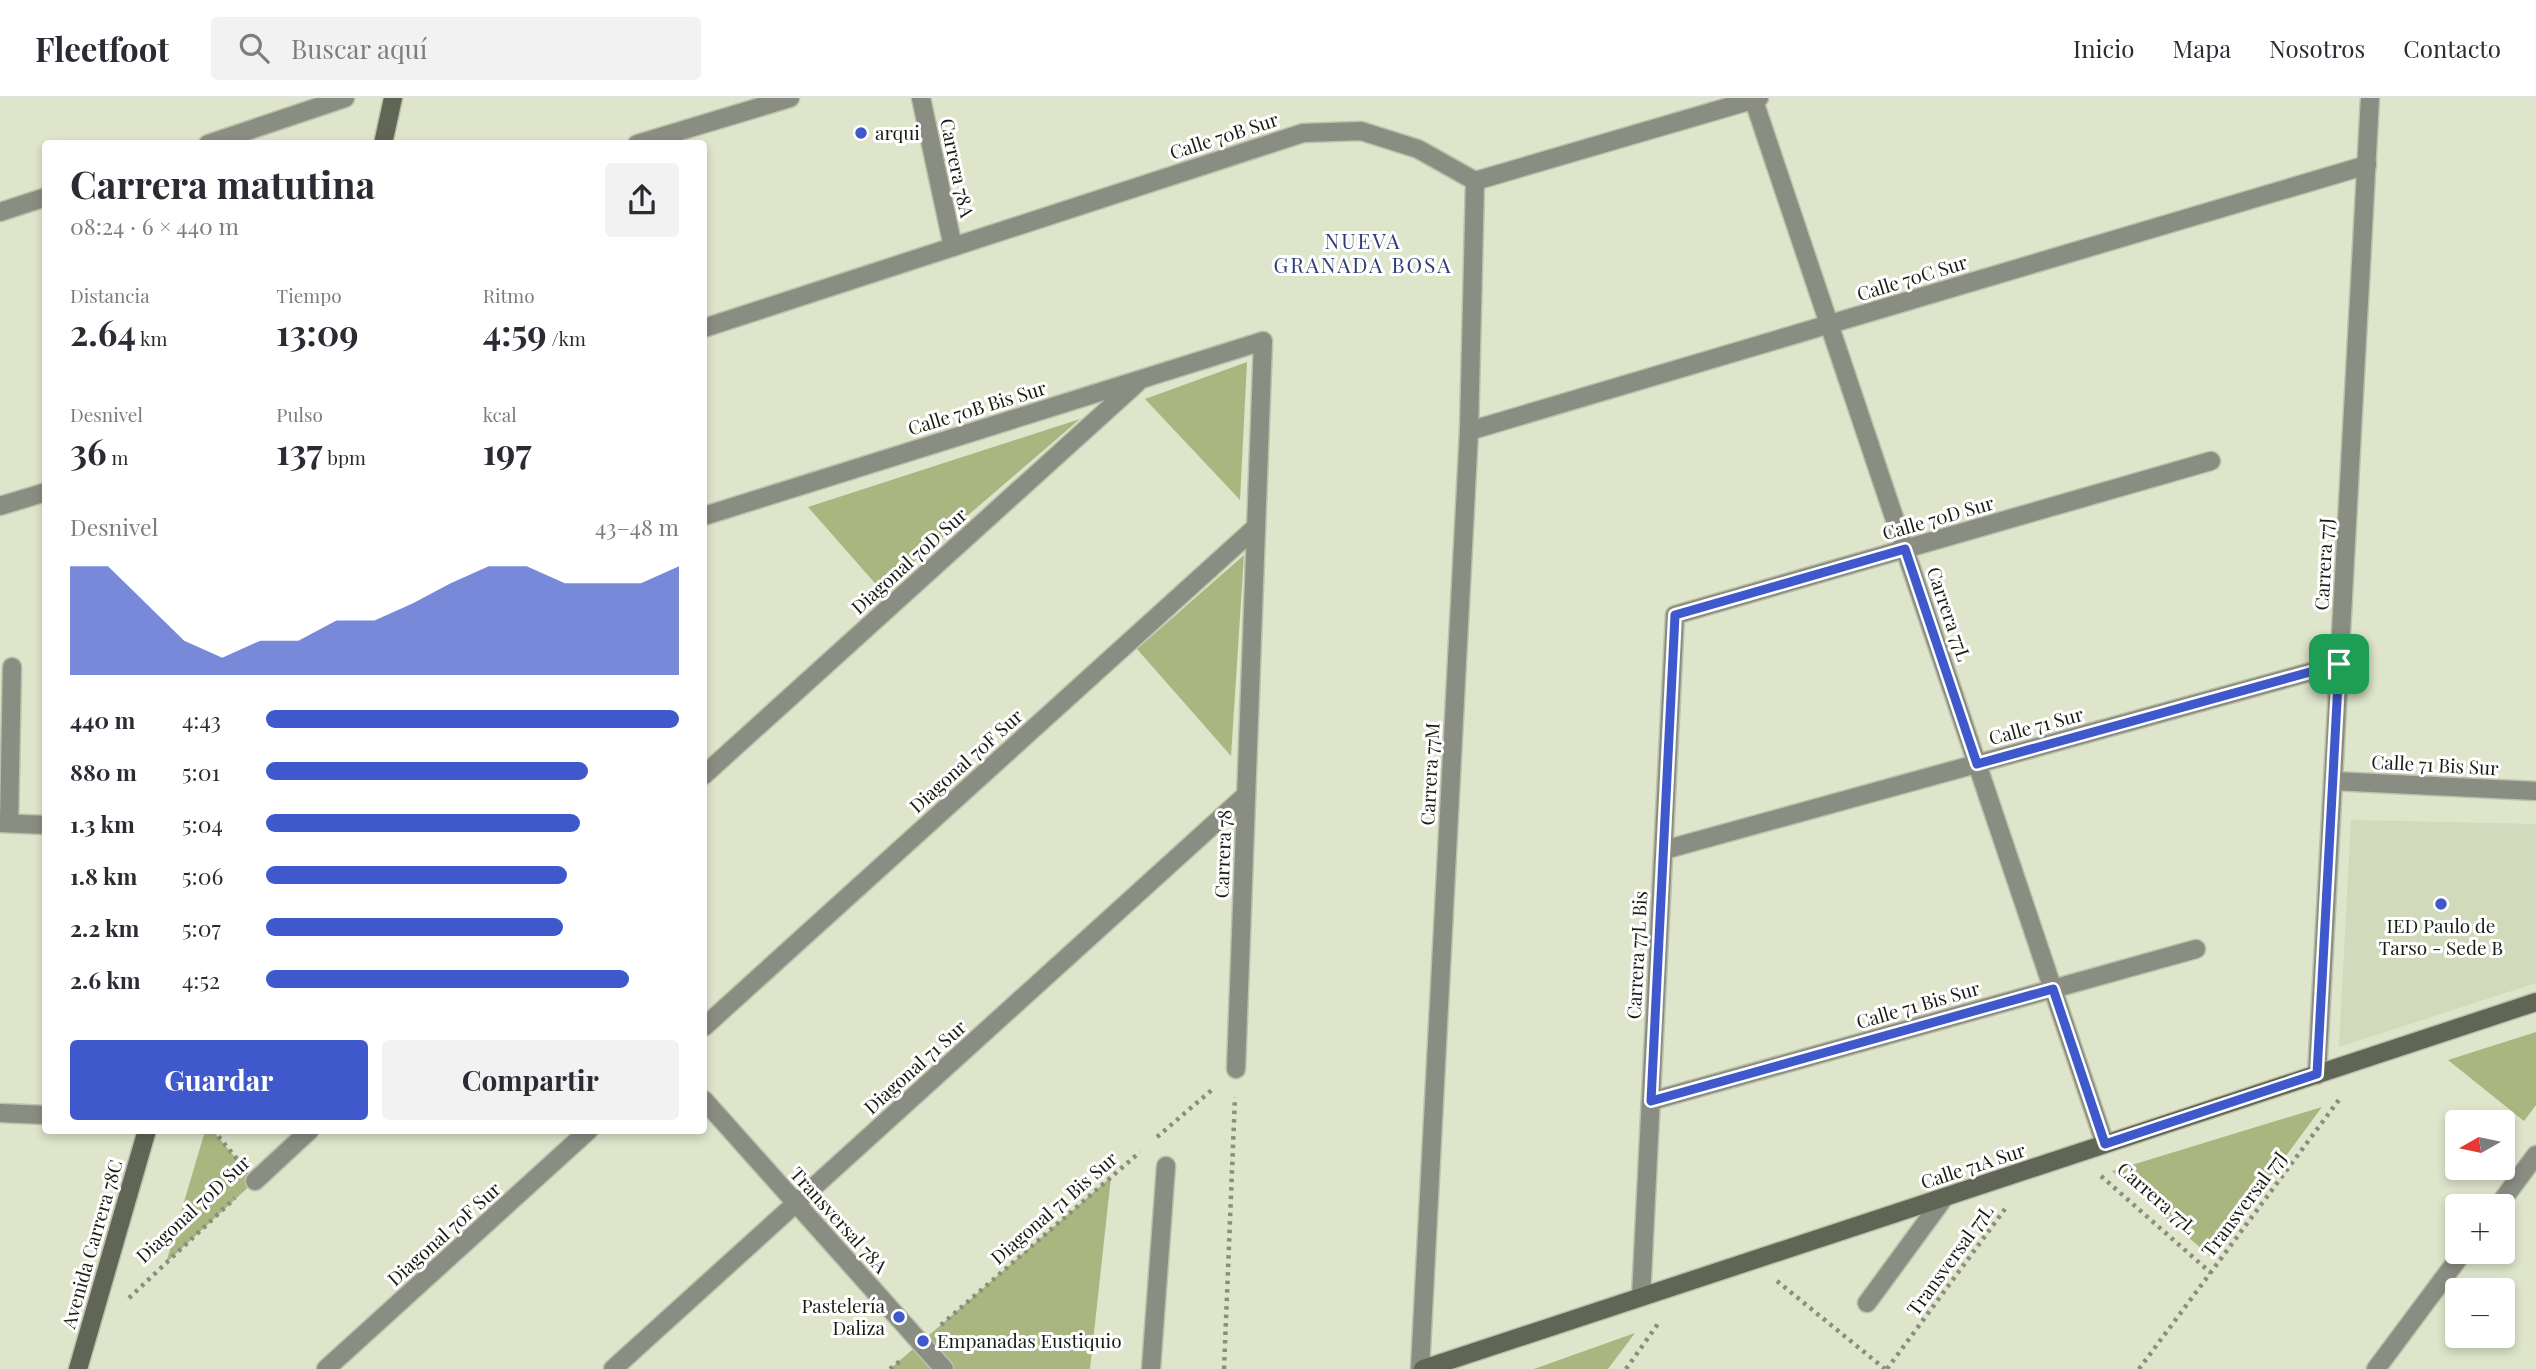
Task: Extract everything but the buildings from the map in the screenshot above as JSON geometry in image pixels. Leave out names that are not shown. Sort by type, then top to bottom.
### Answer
[{"type":"street","points":[[220,140],[345,98]]},
{"type":"street","points":[[384,140],[393,98]]},
{"type":"street","points":[[650,140],[790,98]]},
{"type":"street","name":"Carrera 78A","points":[[921,98],[953,247]]},
{"type":"street","name":"Carrera 77J","points":[[2317,1074],[2370,98]]},
{"type":"street","points":[[1475,181],[1755,99]]},
{"type":"street","name":"Carrera 77L","points":[[1755,99],[2105,1144]]},
{"type":"street","name":"Calle 70B Sur","points":[[707,327],[1303,133],[1361,131],[1418,149],[1475,181]]},
{"type":"street","name":"Calle 70C Sur","points":[[1469,431],[2367,165]]},
{"type":"street","name":"Carrera 77M","points":[[1422,1369],[1469,431],[1475,181]]},
{"type":"street","points":[[0,212],[42,198]]},
{"type":"street","name":"Calle 70B Bis Sur","points":[[707,515],[1263,341]]},
{"type":"street","name":"Carrera 78","points":[[1236,1069],[1263,341]]},
{"type":"street","name":"Diagonal 70D Sur","points":[[707,772],[1142,379]]},
{"type":"street","name":"Calle 70D Sur","points":[[1675,615],[2211,461]]},
{"type":"street","points":[[0,506],[42,493]]},
{"type":"street","name":"Diagonal 70F Sur","points":[[707,1016],[1256,527]]},
{"type":"street","name":"Carrera 77L Bis","points":[[1641,1297],[1675,615]]},
{"type":"street","name":"Calle 71 Sur","points":[[1664,850],[2339,664]]},
{"type":"street","points":[[12,667],[4,823],[42,825]]},
{"type":"street","name":"Calle 71 Bis Sur","points":[[2333,781],[2536,791]]},
{"type":"street","name":"Diagonal 71 Sur","points":[[614,1369],[1246,795]]},
{"type":"street","name":"Calle 71 Bis Sur","points":[[1651,1101],[2196,949]]},
{"type":"street","name":"Calle 71A Sur","points":[[1422,1369],[2536,1002]]},
{"type":"street","name":"Transversal 78A","points":[[707,1103],[944,1369]]},
{"type":"street","points":[[0,1114],[42,1115]]},
{"type":"street","name":"Avenida Carrera 78C","points":[[78,1369],[146,1134]]},
{"type":"street","name":"Diagonal 70D Sur","points":[[254,1181],[306,1134]]},
{"type":"street","name":"Diagonal 70F Sur","points":[[326,1369],[585,1134]]},
{"type":"street","points":[[2507,1194],[2536,1155]]},
{"type":"street","points":[[1151,1369],[1166,1166]]},
{"type":"street","points":[[1867,1303],[1944,1198]]},
{"type":"street","points":[[2376,1369],[2454,1264]]},
{"type":"path","name":"Transversal 77J","points":[[2139,1369],[2372,1056]]},
{"type":"path","points":[[1153,1140],[1236,1069]]},
{"type":"path","points":[[1224,1369],[1236,1069]]},
{"type":"path","points":[[216,1134],[254,1181]]},
{"type":"path","name":"Diagonal 71 Bis Sur","points":[[890,1369],[1143,1150]]},
{"type":"path","name":"Carrera 77L","points":[[2076,1154],[2210,1273]]},
{"type":"path","name":"Diagonal 70D Sur","points":[[126,1301],[254,1181]]},
{"type":"path","name":"Transversal 77L","points":[[1886,1369],[2007,1206]]},
{"type":"path","points":[[1753,1260],[1886,1369]]},
{"type":"shaded area","name":"IED Paulo de Tarso - Sede B","points":[[2351,820],[2536,824],[2536,983],[2339,1047]]},
{"type":"green space","points":[[1247,362],[1240,500],[1145,399]]},
{"type":"green space","points":[[1080,419],[881,590],[808,507]]},
{"type":"green space","points":[[1244,555],[1231,756],[1137,649]]},
{"type":"green space","points":[[2536,1032],[2536,1105],[2524,1121],[2515,1114],[2515,1110],[2510,1110],[2448,1060]]},
{"type":"green space","points":[[2322,1107],[2211,1257],[2112,1171]]},
{"type":"green space","points":[[204,1134],[216,1134],[255,1181],[166,1263]]},
{"type":"green space","points":[[1111,1177],[1090,1369],[890,1369],[920,1343]]},
{"type":"green space","points":[[1635,1333],[1608,1369],[1534,1369]]},
{"type":"place","name":"arqui","points":[[861,133]]},
{"type":"place","name":"IED Paulo de Tarso - Sede B","points":[[2441,904]]},
{"type":"place","name":"Pastelería Daliza","points":[[899,1317]]},
{"type":"place","name":"Empanadas Eustiquio","points":[[923,1341]]},
{"type":"district","name":"NUEVA GRANADA BOSA","points":[[1363,254]]},
{"type":"route","points":[[1905,549],[1977,764],[2339,664],[2317,1074],[2105,1144],[2053,989],[1651,1101],[1675,615],[1905,549]]}]
